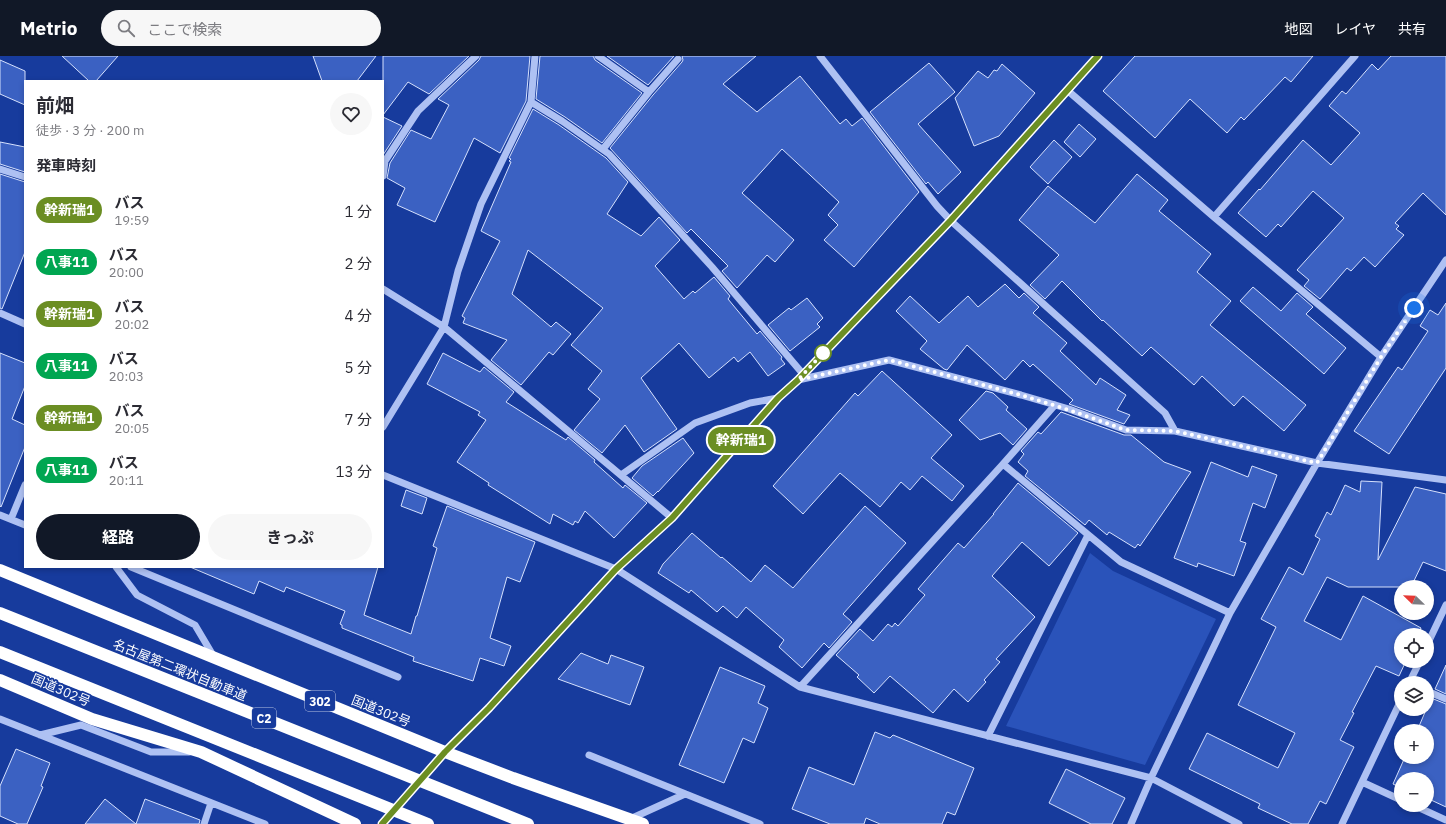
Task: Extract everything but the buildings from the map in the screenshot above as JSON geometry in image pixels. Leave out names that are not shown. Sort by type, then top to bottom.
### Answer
[{"type":"highway","name":"国道302号","points":[[0,570],[445,752],[643,824]]},
{"type":"highway","name":"名古屋第二環状自動車道","points":[[0,613],[528,824]]},
{"type":"highway","points":[[0,652],[428,824]]},
{"type":"highway","name":"国道302号","points":[[0,680],[92,719],[201,752],[355,824]]},
{"type":"street","points":[[384,168],[385,161],[418,111],[476,56]]},
{"type":"street","points":[[384,425],[444,327],[458,271],[480,204],[531,102],[535,56]]},
{"type":"street","points":[[598,56],[649,92]]},
{"type":"street","points":[[820,56],[937,206],[1165,413],[1175,431]]},
{"type":"street","points":[[382,824],[445,752],[489,708],[616,569],[672,518],[778,398],[798,380],[951,220],[1098,56]]},
{"type":"street","points":[[1214,217],[1355,56]]},
{"type":"street","points":[[602,149],[649,92],[678,60]]},
{"type":"street","points":[[1067,90],[1214,217],[1381,357]]},
{"type":"street","points":[[531,102],[562,121],[609,154],[712,267],[803,374]]},
{"type":"street","points":[[0,169],[24,177]]},
{"type":"street","points":[[1131,824],[1151,778],[1230,613],[1317,463],[1381,357],[1446,260]]},
{"type":"street","points":[[384,290],[444,327],[672,518]]},
{"type":"street","points":[[0,314],[24,324]]},
{"type":"street","points":[[798,380],[889,360],[1055,405],[1126,430],[1175,431],[1317,463],[1446,480]]},
{"type":"street","points":[[621,476],[695,423],[750,403],[778,398]]},
{"type":"street","points":[[800,687],[1055,405]]},
{"type":"street","points":[[1003,464],[1121,562],[1230,613]]},
{"type":"street","points":[[384,476],[616,569],[800,687],[1151,778],[1239,824]]},
{"type":"street","points":[[11,519],[24,487]]},
{"type":"street","points":[[0,515],[24,525]]},
{"type":"street","points":[[988,736],[1088,535]]},
{"type":"street","points":[[117,568],[137,595],[195,625],[214,658]]},
{"type":"street","points":[[133,568],[398,677]]},
{"type":"street","points":[[1434,631],[1446,605]]},
{"type":"street","points":[[1434,694],[1446,699]]},
{"type":"street","points":[[1342,824],[1394,715]]},
{"type":"street","points":[[0,719],[265,824]]},
{"type":"street","points":[[40,735],[81,724],[151,752],[201,752]]},
{"type":"street","points":[[589,755],[760,824]]},
{"type":"street","points":[[1362,782],[1394,797]]},
{"type":"street","points":[[630,819],[686,794]]},
{"type":"street","points":[[204,824],[211,802]]},
{"type":"street","points":[[1428,812],[1446,820]]},
{"type":"shaded area","points":[[1090,553],[1113,571],[1216,619],[1145,765],[1006,726]]},
{"type":"bus line","name":"幹新瑞1","points":[[382,824],[445,752],[489,708],[616,569],[672,518],[778,398],[798,380],[951,220],[1098,56]]},
{"type":"route","points":[[823,353],[824,352],[798,380],[889,360],[1021,395],[1126,430],[1175,431],[1317,463],[1381,357],[1414,308]]}]
